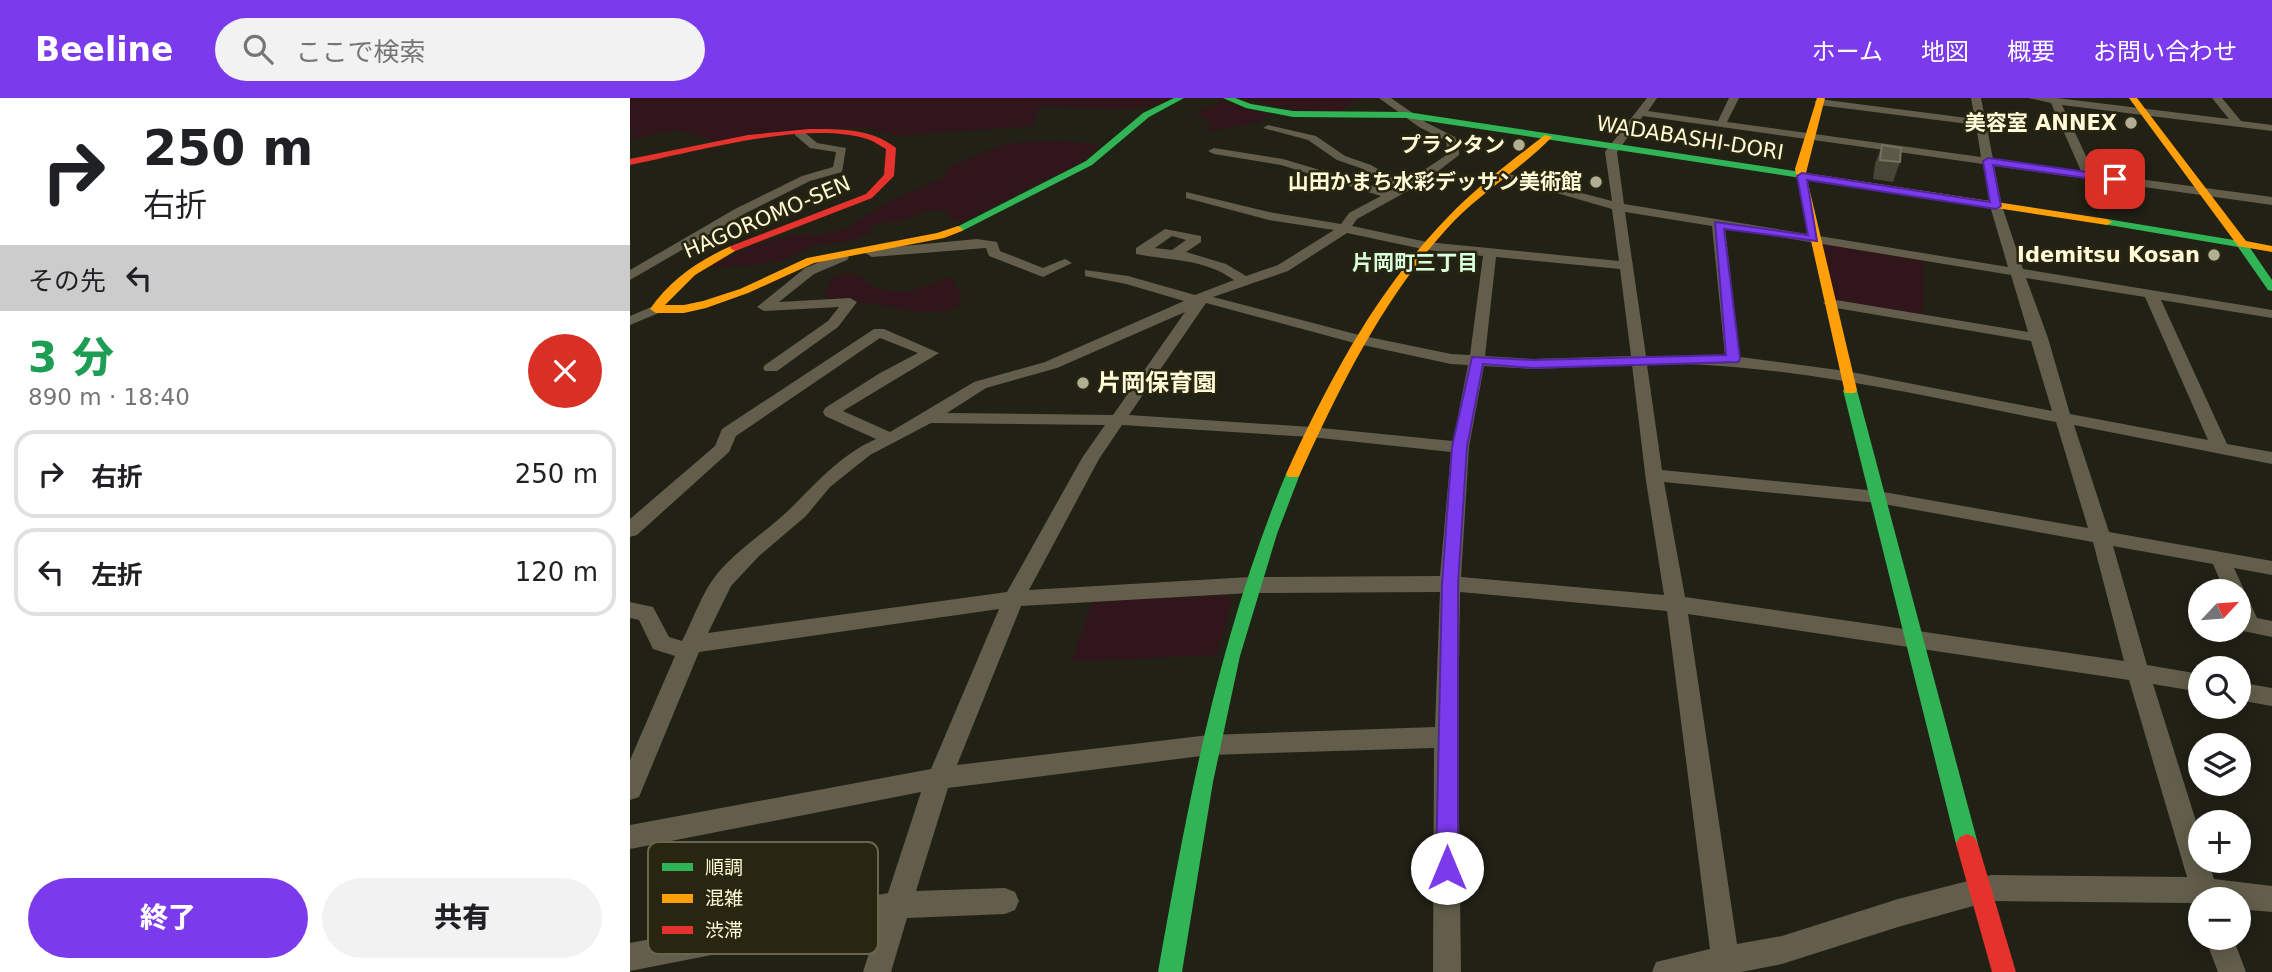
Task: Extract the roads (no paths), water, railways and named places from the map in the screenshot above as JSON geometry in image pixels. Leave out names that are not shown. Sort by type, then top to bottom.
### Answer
[{"type":"street","points":[[630,321],[656,309],[684,309],[706,304],[744,291],[811,260],[940,236],[970,224],[1089,163],[1146,115],[1180,98]]},
{"type":"street","name":"WADABASHI-DORI","points":[[1227,98],[1248,107],[1319,117],[1407,115],[2272,249]]},
{"type":"street","points":[[630,789],[690,647],[723,581],[752,551],[864,451],[927,418],[980,385],[1051,365],[1126,330],[1172,313],[1211,292],[1294,263],[1305,252],[1343,230],[1353,216],[1420,180],[1453,155],[1454,146],[1451,139],[1407,115],[1384,98]]},
{"type":"street","points":[[1976,98],[1996,206],[2065,418],[2203,887]]},
{"type":"street","points":[[2034,98],[2272,128]]},
{"type":"street","points":[[2133,98],[2272,288]]},
{"type":"street","points":[[2217,98],[2238,124]]},
{"type":"street","points":[[1721,124],[1731,99]]},
{"type":"street","points":[[1981,123],[1820,100],[1800,169],[1846,376],[1979,890],[2004,972]]},
{"type":"street","points":[[2055,101],[2089,175]]},
{"type":"street","points":[[1727,966],[1639,360],[1611,152],[1614,147],[1646,105],[1721,124],[2272,201]]},
{"type":"street","points":[[1268,128],[1312,138],[1341,158],[1367,167],[1396,192]]},
{"type":"street","name":"HAGOROMO-SEN","points":[[630,162],[695,148],[799,133],[834,132],[868,136],[891,148],[892,173],[886,185],[869,196],[727,252],[681,277],[661,296],[656,309]]},
{"type":"street","points":[[630,276],[746,206],[805,177],[838,170],[842,150],[814,146],[799,133]]},
{"type":"street","points":[[1170,972],[1209,745],[1250,585],[1280,502],[1311,432],[1358,339],[1427,246],[1472,199],[1548,137]]},
{"type":"street","points":[[1214,152],[1283,162],[1396,192]]},
{"type":"street","points":[[1501,175],[1619,207],[1718,225],[2272,314]]},
{"type":"street","points":[[1190,195],[1269,216],[1303,220],[1427,246],[1627,266]]},
{"type":"street","points":[[1718,225],[1733,359]]},
{"type":"street","points":[[771,368],[833,324],[850,302],[764,307],[797,279],[844,254],[977,243],[992,246],[994,253],[1042,273],[1065,263]]},
{"type":"street","points":[[1176,253],[1217,264],[1244,281]]},
{"type":"street","points":[[1447,972],[1446,737],[1450,584],[1460,447],[1477,360],[1490,254]]},
{"type":"street","points":[[1090,273],[1451,359],[1533,364],[1733,359],[1846,376],[2272,458]]},
{"type":"street","points":[[2151,294],[2220,448]]},
{"type":"street","points":[[877,972],[939,778],[1014,599],[1116,420],[1199,299]]},
{"type":"street","points":[[1830,303],[2040,338]]},
{"type":"street","points":[[630,530],[723,448],[728,433],[879,332],[931,353],[886,376],[831,412],[890,439]]},
{"type":"street","points":[[927,418],[1116,420],[1311,432],[1460,447]]},
{"type":"street","points":[[1655,475],[1878,497],[2220,559],[2270,572]]},
{"type":"street","points":[[2220,559],[2229,579]]},
{"type":"street","points":[[630,610],[646,613],[661,643],[690,647],[1014,599],[1250,585],[1450,584],[1676,604],[2188,681]]},
{"type":"street","points":[[2251,625],[2272,629]]},
{"type":"street","points":[[2251,693],[2272,697]]},
{"type":"street","points":[[630,837],[939,778],[1209,745],[1446,737]]},
{"type":"street","points":[[1665,972],[1727,966],[1979,890],[2008,886],[2188,895]]},
{"type":"street","points":[[2251,898],[2272,899]]},
{"type":"street","points":[[878,909],[898,905],[1005,901]]},
{"type":"street","points":[[2223,950],[2232,972]]},
{"type":"street","points":[[630,957],[648,954]]},
{"type":"place","name":"美容室 ANNEX","points":[[2131,123]]},
{"type":"place","name":"プランタン","points":[[1519,145]]},
{"type":"place","name":"山田かまち水彩デッサン美術館","points":[[1596,182]]},
{"type":"place","name":"Idemitsu Kosan","points":[[2214,255]]},
{"type":"place","name":"片岡保育園","points":[[1083,383]]},
{"type":"district","name":"片岡町三丁目","points":[[1415,263]]}]
